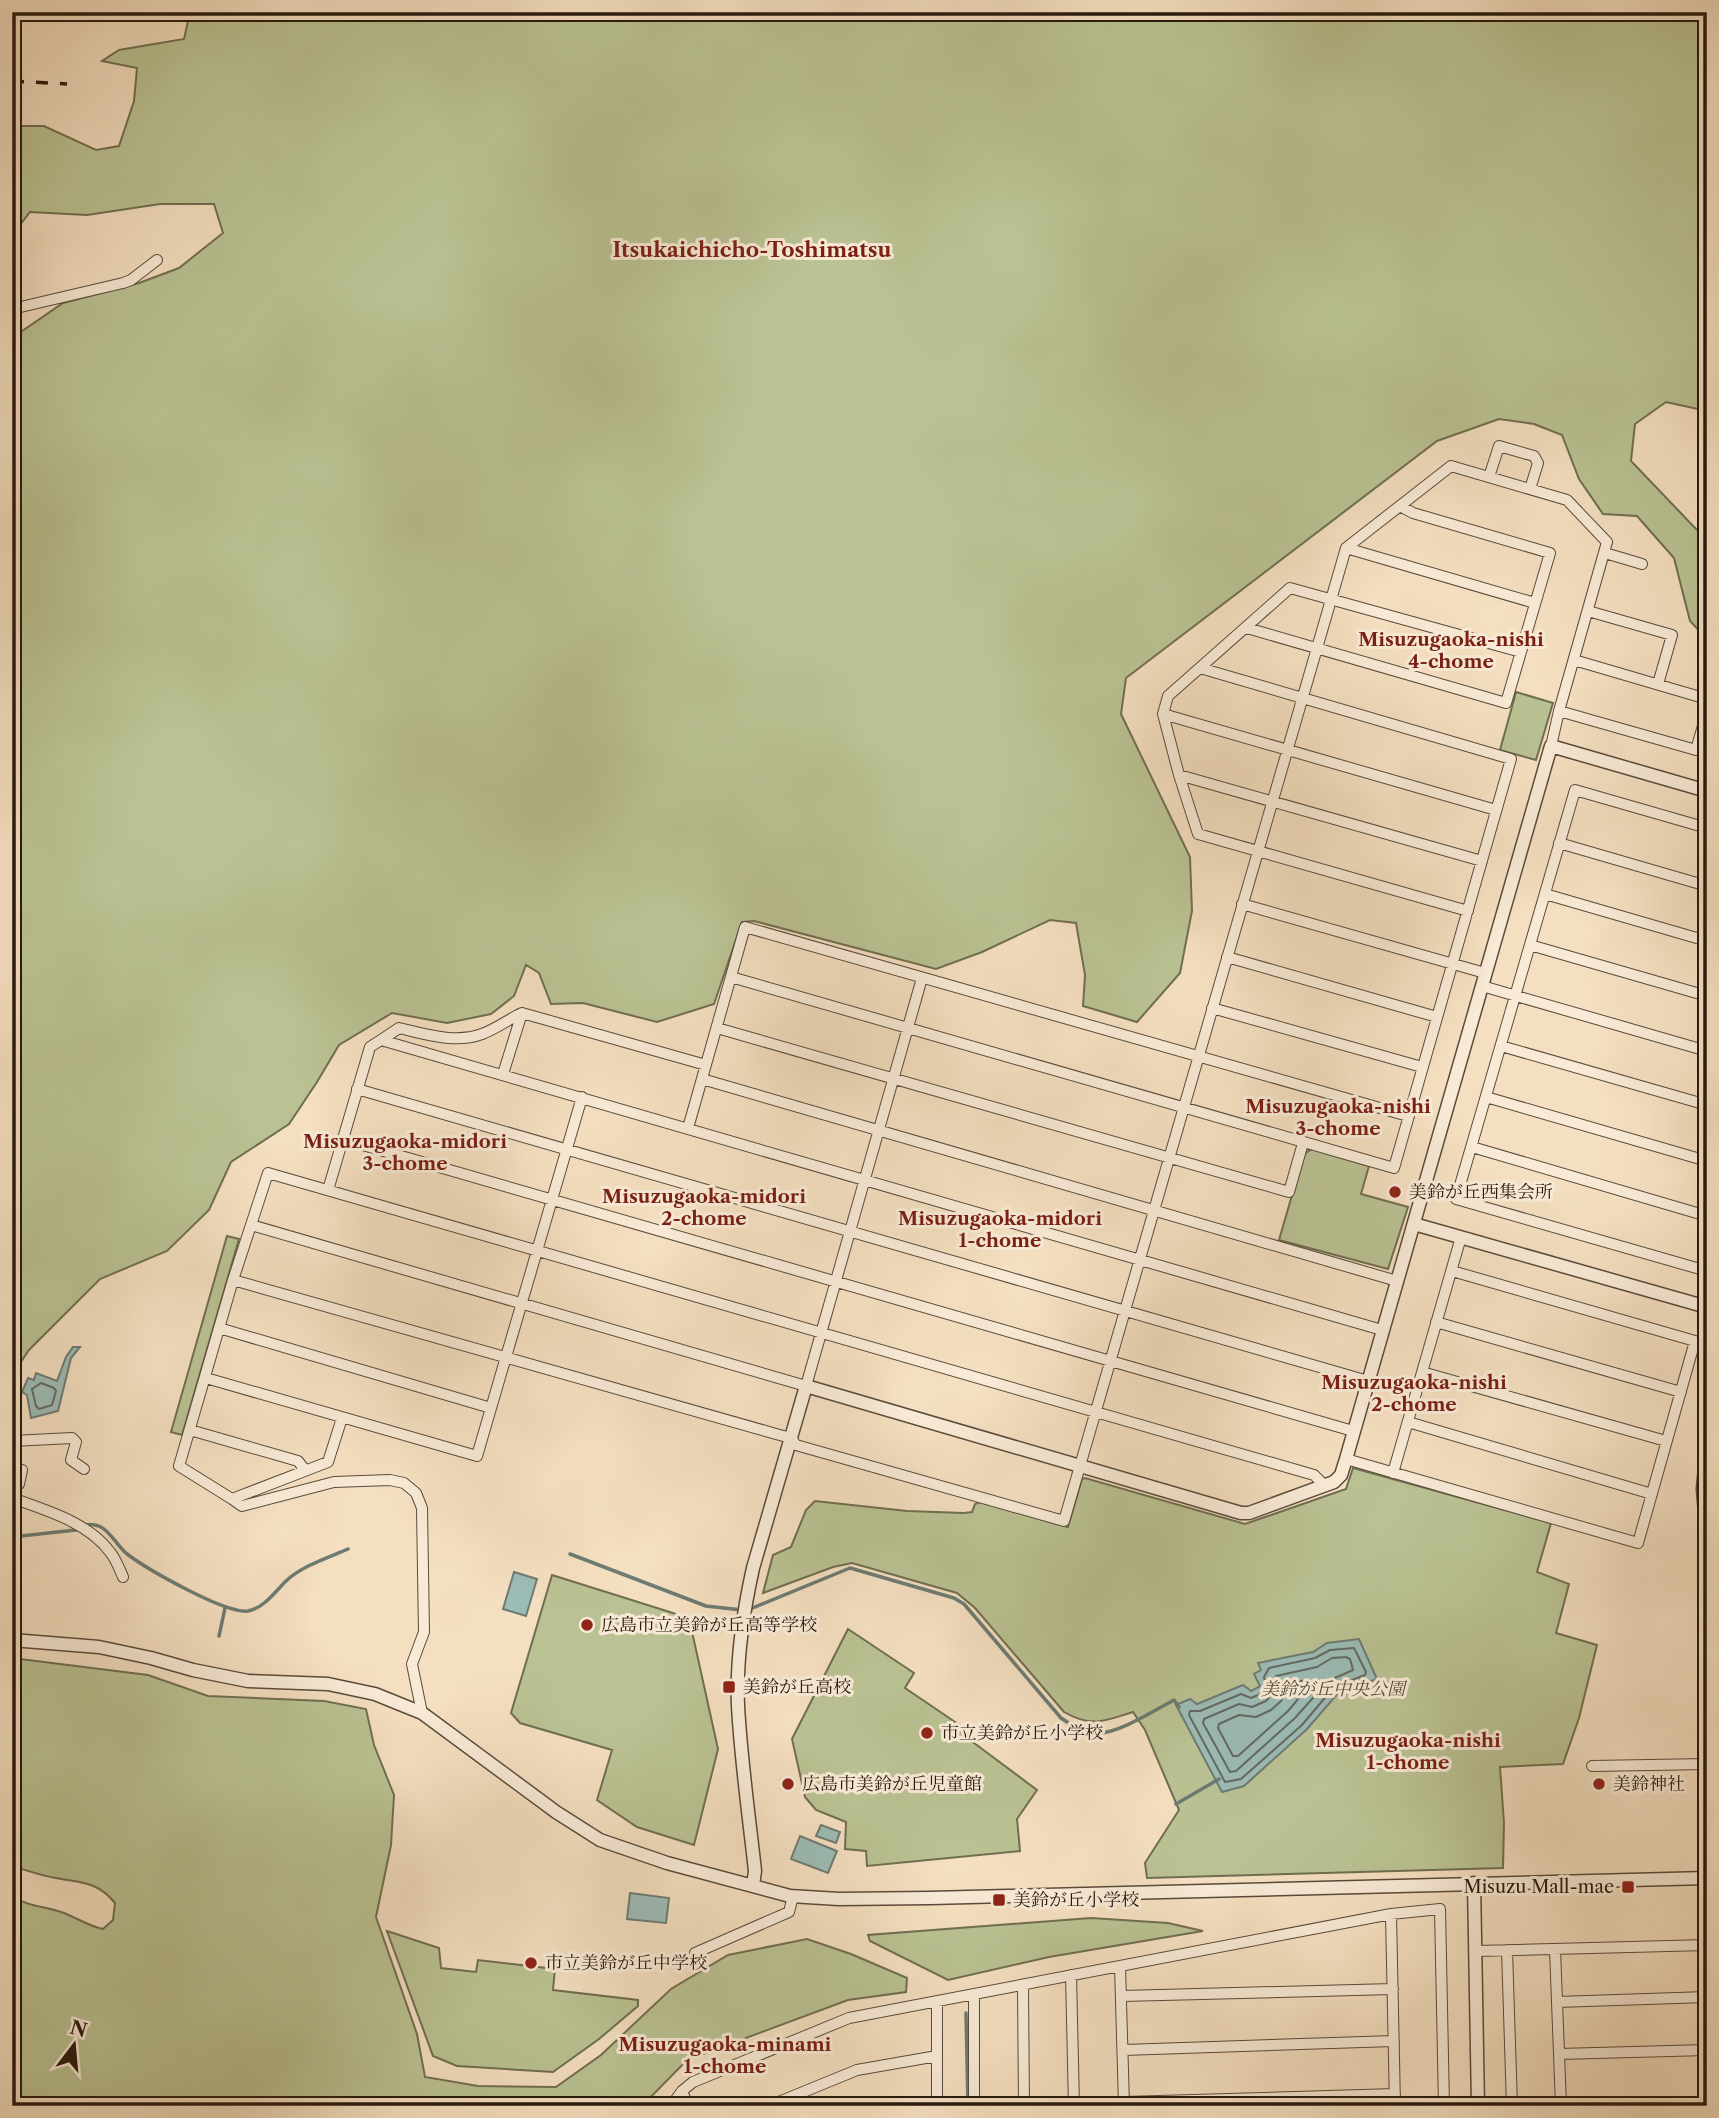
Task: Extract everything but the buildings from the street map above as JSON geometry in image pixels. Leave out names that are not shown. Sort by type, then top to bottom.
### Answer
[{"type":"street","points":[[12,309],[123,283],[157,260]]},
{"type":"street","points":[[1489,477],[1499,446],[1534,456],[1538,463],[1530,489]]},
{"type":"street","points":[[233,1280],[790,1438],[796,1445],[1064,1521],[1081,1467],[1346,548],[1451,466],[1567,500],[1608,542],[1346,1459],[1340,1475],[1325,1486],[1249,1513],[1241,1513],[1081,1467],[523,1302],[251,1224]]},
{"type":"street","points":[[1247,628],[1506,703],[1550,552],[1413,513],[1400,506]]},
{"type":"street","points":[[1346,548],[1535,603]]},
{"type":"street","points":[[1605,553],[1643,564]]},
{"type":"street","points":[[1468,911],[1198,834],[1163,714],[1168,696],[1290,588],[1521,652]]},
{"type":"street","points":[[1588,611],[1672,635],[1658,684]]},
{"type":"street","points":[[1574,660],[1707,699]]},
{"type":"street","points":[[731,978],[1394,1168],[1511,759],[1200,668]]},
{"type":"street","points":[[1559,711],[1696,750],[1707,712]]},
{"type":"street","points":[[1163,714],[1496,810]]},
{"type":"street","points":[[1551,746],[1707,791]]},
{"type":"street","points":[[1179,775],[1482,860]]},
{"type":"street","points":[[1707,828],[1575,790],[1456,1199],[1707,1270]]},
{"type":"street","points":[[1559,843],[1707,886]]},
{"type":"street","points":[[1545,894],[1707,941]]},
{"type":"street","points":[[1242,904],[1485,973]]},
{"type":"street","points":[[688,1128],[745,927],[1408,1116]]},
{"type":"street","points":[[1530,945],[1707,996]]},
{"type":"street","points":[[1227,957],[1437,1017]]},
{"type":"street","points":[[753,1885],[755,1871],[738,1705],[743,1620],[753,1568],[922,978]]},
{"type":"street","points":[[1482,986],[1707,1051]]},
{"type":"street","points":[[1212,1008],[1422,1067]]},
{"type":"street","points":[[328,1190],[370,1047],[399,1028],[436,1037],[457,1038],[482,1034],[522,1013],[706,1065]]},
{"type":"street","points":[[503,1074],[522,1013]]},
{"type":"street","points":[[717,1028],[1289,1192],[1303,1143]]},
{"type":"street","points":[[382,1040],[1382,1331]]},
{"type":"street","points":[[1500,1046],[1707,1105]]},
{"type":"street","points":[[702,1079],[1397,1281]]},
{"type":"street","points":[[357,1089],[1368,1381]]},
{"type":"street","points":[[205,1378],[477,1456],[582,1097]]},
{"type":"street","points":[[1486,1097],[1707,1161]]},
{"type":"street","points":[[342,1139],[1353,1431]]},
{"type":"street","points":[[1472,1147],[1707,1216]]},
{"type":"street","points":[[422,1713],[412,1664],[424,1632],[422,1508],[416,1493],[404,1483],[390,1480],[334,1482],[242,1506],[179,1466],[233,1280],[268,1173],[1314,1475],[1325,1486]]},
{"type":"street","points":[[1413,1224],[1707,1307]]},
{"type":"street","points":[[1393,1473],[1461,1237]]},
{"type":"street","points":[[1346,1459],[1638,1543],[1695,1341],[1452,1271]]},
{"type":"street","points":[[1436,1322],[1681,1392]]},
{"type":"street","points":[[219,1328],[491,1408]]},
{"type":"street","points":[[1422,1372],[1666,1441]]},
{"type":"street","points":[[232,1499],[328,1462],[342,1418]]},
{"type":"street","points":[[1408,1422],[1651,1494]]},
{"type":"street","points":[[190,1430],[298,1461],[305,1470]]},
{"type":"street","points":[[12,1441],[72,1437],[76,1442],[71,1460],[84,1469]]},
{"type":"street","points":[[1707,1446],[1703,1489],[1707,1538]]},
{"type":"street","points":[[12,1467],[22,1471],[19,1484],[12,1486]]},
{"type":"street","points":[[12,1498],[63,1518],[89,1533],[108,1549],[123,1577]]},
{"type":"street","points":[[12,1640],[99,1647],[248,1681],[328,1684],[375,1694],[422,1713],[556,1812],[600,1840],[667,1863],[793,1896],[852,1899],[1707,1878]]},
{"type":"street","points":[[1592,1766],[1707,1763]]},
{"type":"street","points":[[1474,1883],[1478,2106]]},
{"type":"street","points":[[695,1953],[789,1912],[793,1896]]},
{"type":"street","points":[[671,2106],[682,2091],[694,2082],[849,2018],[1391,1914],[1440,1909],[1444,2106]]},
{"type":"street","points":[[1391,1914],[1395,2106]]},
{"type":"street","points":[[1476,1951],[1707,1945]]},
{"type":"street","points":[[1555,1949],[1561,2106]]},
{"type":"street","points":[[1507,1950],[1512,2106]]},
{"type":"street","points":[[1120,1966],[1124,2104],[1395,2094]]},
{"type":"street","points":[[1070,1975],[1074,2106]]},
{"type":"street","points":[[1023,1986],[1024,2106]]},
{"type":"street","points":[[1122,1996],[1393,1989]]},
{"type":"street","points":[[974,1995],[974,2106]]},
{"type":"street","points":[[1557,2002],[1707,1997]]},
{"type":"street","points":[[937,2002],[937,2106]]},
{"type":"street","points":[[1123,2050],[1394,2041]]},
{"type":"street","points":[[1559,2054],[1707,2050]]},
{"type":"street","points":[[769,2106],[857,2070],[937,2056]]},
{"type":"street","points":[[682,2091],[688,2106]]},
{"type":"street","points":[[1572,2106],[1707,2102]]},
{"type":"green space","points":[[190,12],[1707,12],[1707,411],[1666,402],[1635,424],[1631,461],[1698,531],[1707,554],[1707,639],[1690,621],[1674,558],[1637,516],[1603,514],[1579,479],[1562,435],[1534,424],[1499,419],[1437,441],[1126,678],[1121,714],[1190,857],[1192,911],[1180,973],[1137,1022],[1083,1006],[1085,975],[1076,923],[1050,920],[982,952],[936,969],[754,921],[742,922],[714,1004],[657,1022],[583,1003],[551,1004],[539,973],[526,965],[514,996],[491,1014],[447,1023],[392,1013],[339,1045],[289,1124],[231,1162],[209,1210],[167,1251],[100,1279],[29,1350],[12,1375],[12,338],[63,303],[139,283],[179,268],[223,233],[214,204],[160,204],[87,215],[30,212],[12,235],[12,126],[44,126],[96,150],[119,146],[134,101],[137,68],[102,61],[119,50],[184,39]]},
{"type":"green space","points":[[1516,692],[1553,703],[1536,760],[1500,750]]},
{"type":"green space","points":[[1312,1149],[1369,1166],[1361,1194],[1408,1207],[1388,1269],[1279,1240],[1304,1154]]},
{"type":"green space","points":[[227,1236],[239,1239],[182,1435],[171,1432]]},
{"type":"green space","name":"美鈴が丘中央公園","points":[[1353,1468],[1551,1523],[1537,1572],[1569,1584],[1556,1633],[1597,1645],[1579,1718],[1563,1764],[1500,1767],[1504,1823],[1503,1868],[1147,1878],[1145,1863],[1179,1810],[1145,1730],[1133,1712],[1106,1720],[1090,1721],[1064,1712],[975,1608],[957,1593],[852,1563],[833,1567],[763,1593],[773,1555],[791,1547],[806,1510],[815,1501],[907,1511],[964,1513],[972,1512],[975,1504],[980,1502],[1068,1527],[1082,1479],[1085,1478],[1245,1524],[1346,1489]]},
{"type":"green space","points":[[552,1575],[689,1618],[718,1749],[694,1845],[637,1827],[597,1800],[612,1750],[520,1723],[511,1713]]},
{"type":"green space","points":[[848,1629],[914,1673],[905,1688],[961,1726],[962,1734],[1037,1790],[1017,1819],[1020,1851],[867,1866],[866,1851],[845,1849],[846,1822],[816,1810],[805,1797],[792,1739]]},
{"type":"green space","points":[[12,1658],[148,1675],[208,1696],[324,1701],[366,1709],[374,1745],[394,1795],[391,1845],[376,1917],[417,2034],[425,2077],[478,2086],[556,2087],[601,2055],[671,1989],[728,1955],[807,1939],[907,1978],[906,1992],[848,2000],[687,2060],[642,2106],[12,2106],[12,1896],[103,1929],[113,1920],[115,1903],[102,1891],[88,1884],[45,1876],[12,1866]]},
{"type":"green space","points":[[1091,1918],[1168,1923],[1203,1931],[1049,1957],[948,1980],[870,1941],[868,1935]]},
{"type":"green space","points":[[387,1931],[439,1948],[441,1968],[476,1972],[478,1960],[555,1969],[553,1990],[638,2000],[638,2006],[599,2039],[553,2072],[457,2066],[433,2056]]},
{"type":"water","points":[[73,1347],[80,1347],[71,1358],[58,1411],[31,1418],[27,1395],[22,1392],[28,1378],[34,1380],[36,1373],[57,1381]]},
{"type":"water","points":[[514,1572],[537,1579],[526,1616],[503,1609]]},
{"type":"water","points":[[1359,1639],[1377,1679],[1339,1692],[1307,1729],[1244,1786],[1222,1792],[1176,1705],[1190,1699],[1197,1704],[1243,1685],[1251,1691],[1260,1686],[1254,1674],[1261,1670],[1258,1663],[1313,1652],[1327,1643]]},
{"type":"water","points":[[821,1825],[840,1832],[836,1843],[816,1836]]},
{"type":"water","points":[[800,1836],[837,1851],[828,1873],[791,1859]]},
{"type":"water","points":[[630,1893],[669,1898],[666,1923],[627,1919]]},
{"type":"waterway","points":[[85,1525],[104,1529],[127,1554],[151,1570],[205,1598],[237,1610],[248,1611],[259,1607],[299,1571],[348,1549]]},
{"type":"waterway","points":[[12,1532],[21,1536],[76,1530]]},
{"type":"waterway","points":[[570,1554],[706,1606],[742,1610]]},
{"type":"waterway","points":[[750,1609],[850,1568],[954,1598],[964,1604],[1061,1718],[1078,1728],[1097,1733],[1106,1732],[1136,1721],[1174,1700],[1179,1707]]},
{"type":"waterway","points":[[219,1636],[225,1608]]},
{"type":"waterway","points":[[1176,1804],[1219,1779]]},
{"type":"waterway","points":[[966,2013],[968,2106]]},
{"type":"railway","points":[[12,81],[67,84]]},
{"type":"place","name":"美鈴が丘西集会所","points":[[1395,1192]]},
{"type":"place","name":"広島市立美鈴が丘高等学校","points":[[587,1625]]},
{"type":"place","name":"美鈴が丘高校","points":[[729,1687]]},
{"type":"place","name":"市立美鈴が丘小学校","points":[[927,1733]]},
{"type":"place","name":"広島市美鈴が丘児童館","points":[[788,1784]]},
{"type":"place","name":"美鈴神社","points":[[1599,1784]]},
{"type":"place","name":"Misuzu Mall-mae","points":[[1628,1887]]},
{"type":"place","name":"美鈴が丘小学校","points":[[999,1900]]},
{"type":"place","name":"市立美鈴が丘中学校","points":[[531,1963]]},
{"type":"district","name":"Itsukaichicho-Toshimatsu","points":[[752,249]]},
{"type":"district","name":"Misuzugaoka-nishi 4-chome","points":[[1451,650]]},
{"type":"district","name":"Misuzugaoka-nishi 3-chome","points":[[1338,1117]]},
{"type":"district","name":"Misuzugaoka-midori 3-chome","points":[[405,1152]]},
{"type":"district","name":"Misuzugaoka-midori 2-chome","points":[[704,1207]]},
{"type":"district","name":"Misuzugaoka-midori 1-chome","points":[[1000,1229]]},
{"type":"district","name":"Misuzugaoka-nishi 2-chome","points":[[1414,1393]]},
{"type":"district","name":"Misuzugaoka-nishi 1-chome","points":[[1408,1751]]},
{"type":"district","name":"Misuzugaoka-minami 1-chome","points":[[725,2055]]}]
